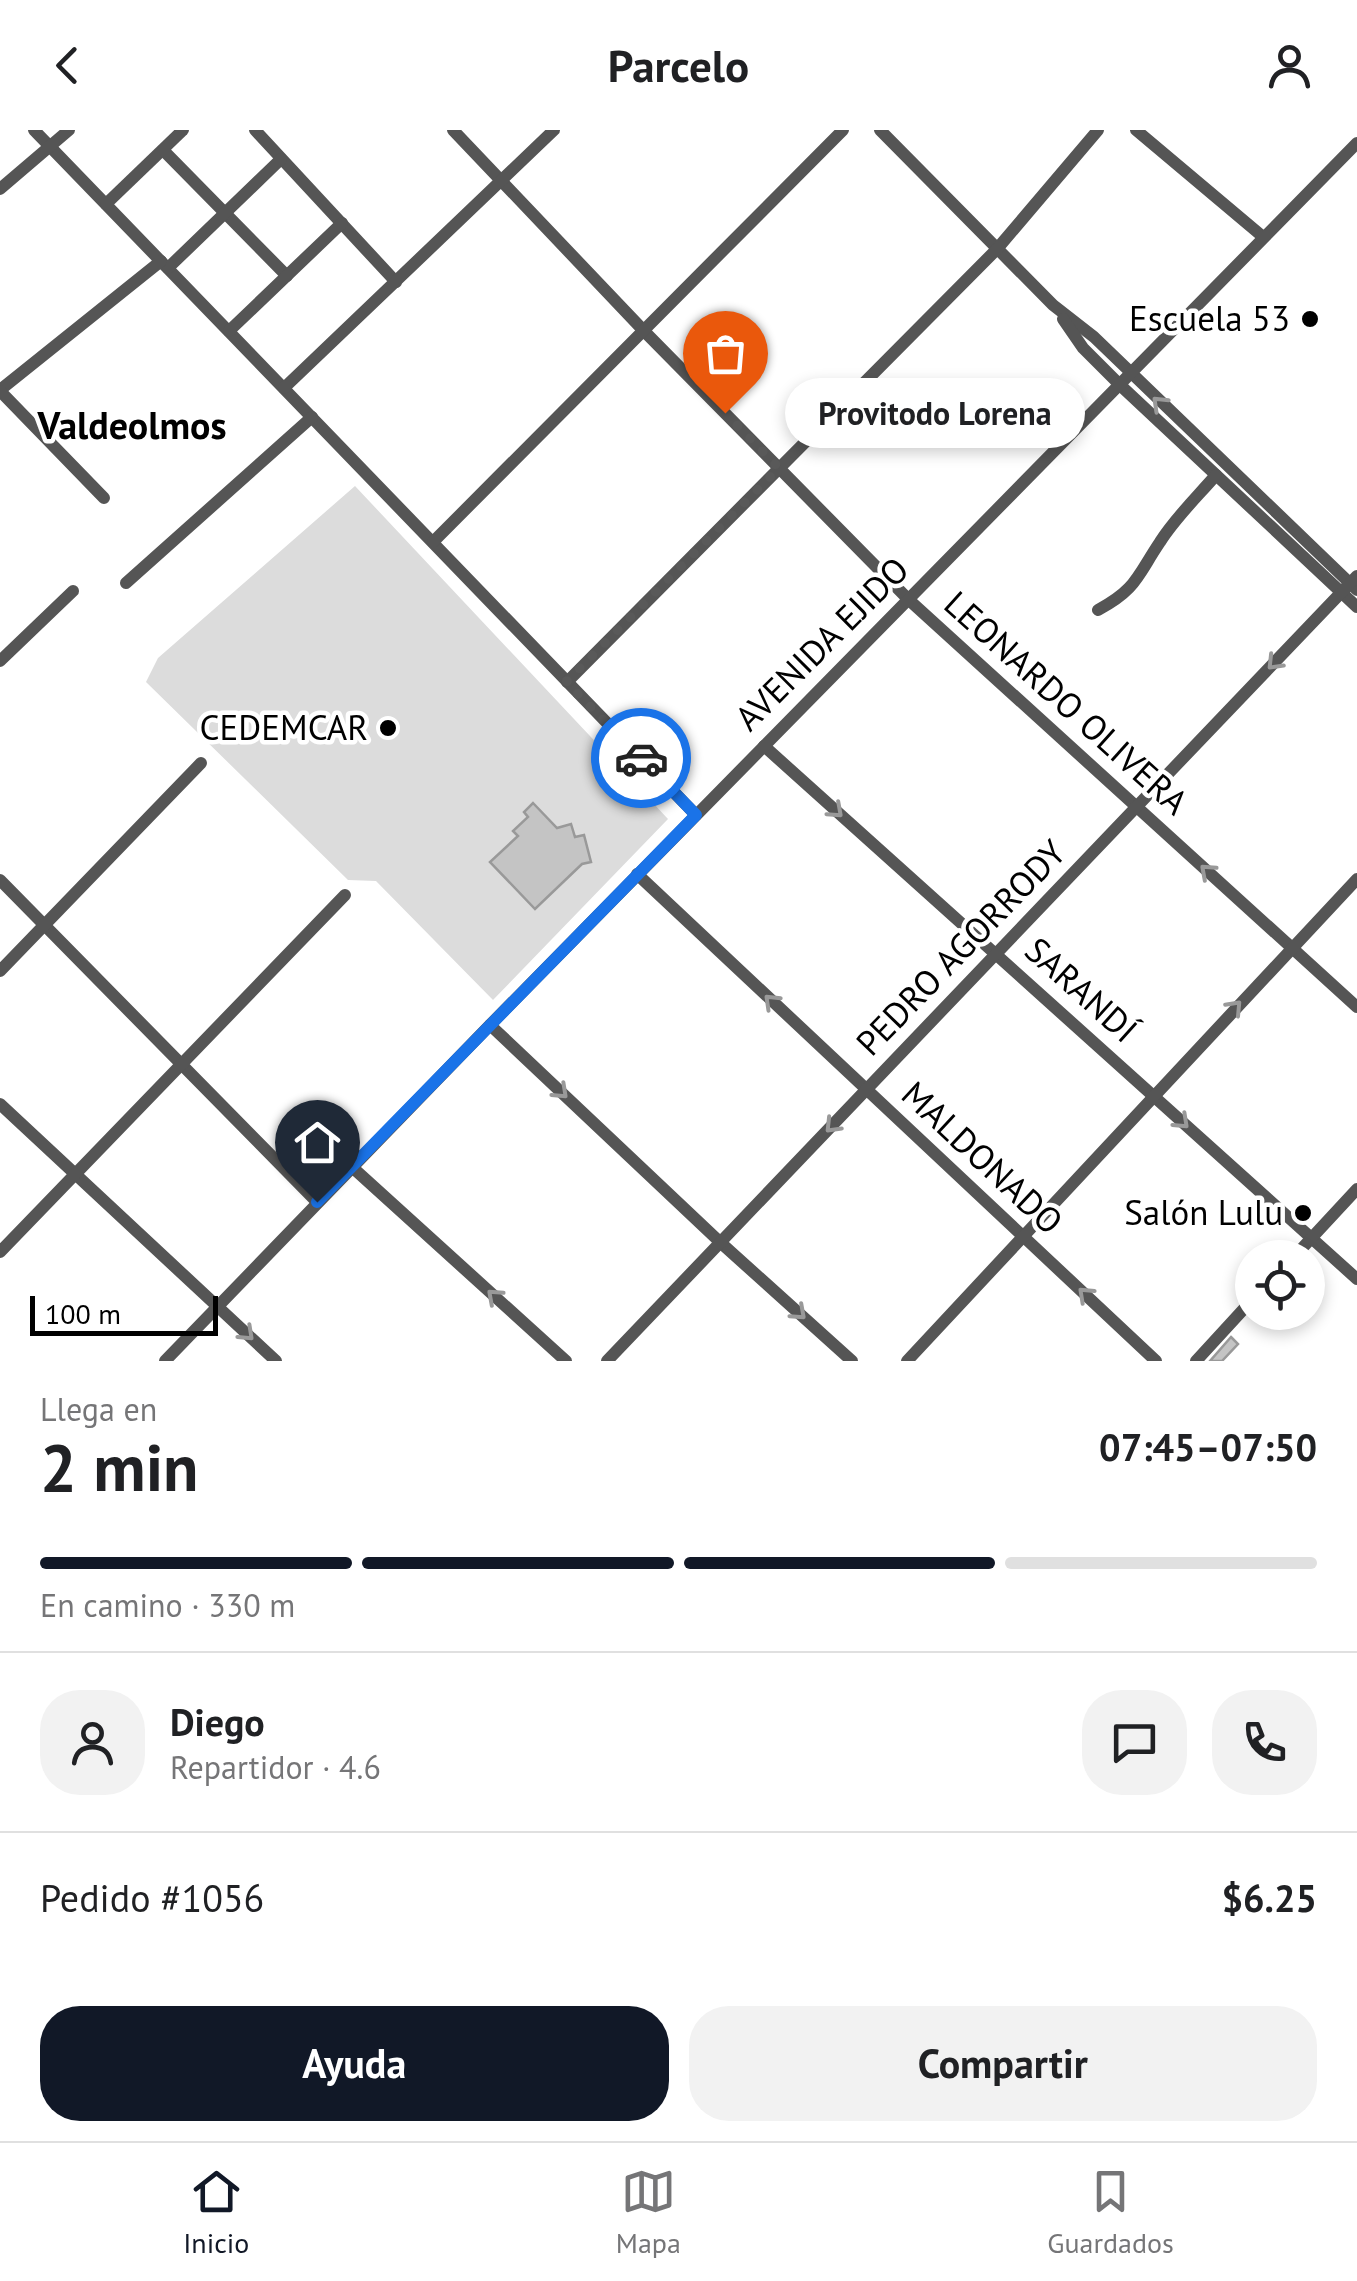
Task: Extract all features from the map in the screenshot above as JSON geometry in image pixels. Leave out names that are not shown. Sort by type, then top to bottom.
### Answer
[{"type":"street","points":[[34,130],[696,815]]},
{"type":"street","points":[[0,189],[70,130]]},
{"type":"street","points":[[106,204],[183,130]]},
{"type":"street","points":[[255,130],[396,282]]},
{"type":"street","name":"LEONARDO OLIVERA","points":[[453,130],[908,600],[1357,1007]]},
{"type":"street","points":[[284,388],[554,130]]},
{"type":"street","points":[[432,542],[842,130]]},
{"type":"street","points":[[880,130],[1053,305],[1084,348],[1125,380],[1351,586],[1357,607]]},
{"type":"street","points":[[566,682],[998,249],[1098,130]]},
{"type":"street","points":[[1136,130],[1262,236]]},
{"type":"street","name":"AVENIDA EJIDO","points":[[165,1361],[637,874],[1357,143]]},
{"type":"street","points":[[162,150],[288,276]]},
{"type":"street","points":[[104,498],[0,390],[165,264],[282,158]]},
{"type":"street","points":[[229,332],[342,224]]},
{"type":"street","points":[[1125,380],[1216,475],[1351,586]]},
{"type":"street","points":[[126,583],[312,417]]},
{"type":"street","points":[[1098,610],[1124,596],[1142,574],[1160,540],[1216,475]]},
{"type":"street","name":"PEDRO AGORRODY","points":[[607,1361],[1351,586]]},
{"type":"street","points":[[0,661],[73,591]]},
{"type":"street","name":"SARANDÍ","points":[[764,746],[1357,1279]]},
{"type":"street","points":[[0,971],[201,763]]},
{"type":"street","name":"MALDONADO","points":[[637,874],[1156,1361]]},
{"type":"street","points":[[906,1361],[1357,879]]},
{"type":"street","points":[[0,880],[317,1202]]},
{"type":"street","points":[[0,1252],[345,894]]},
{"type":"street","points":[[490,1025],[852,1361]]},
{"type":"street","points":[[0,1104],[276,1361]]},
{"type":"street","points":[[352,1167],[566,1361]]},
{"type":"street","points":[[1310,1239],[1357,1189]]},
{"type":"street","points":[[1196,1361],[1235,1319]]},
{"type":"shaded area","name":"CEDEMCAR","points":[[355,486],[668,819],[493,1000],[376,881],[348,880],[146,682],[158,658]]},
{"type":"building","points":[[533,803],[557,828],[571,824],[575,837],[584,835],[591,862],[582,864],[535,909],[490,862],[518,836],[513,831],[528,817],[524,812]]},
{"type":"building","points":[[1231,1337],[1238,1344],[1222,1361],[1210,1361]]},
{"type":"way so far","points":[[641,758],[566,682],[779,468],[725,413]]},
{"type":"place","name":"Escuela 53","points":[[1310,319]]},
{"type":"place","name":"Provitodo Lorena","points":[[725,413]]},
{"type":"place","name":"CEDEMCAR","points":[[388,728]]},
{"type":"place","name":"Salón Lulu","points":[[1303,1213]]},
{"type":"district","name":"Valdeolmos","points":[[132,426]]},
{"type":"route","points":[[317,1202],[696,815],[641,758]]}]
